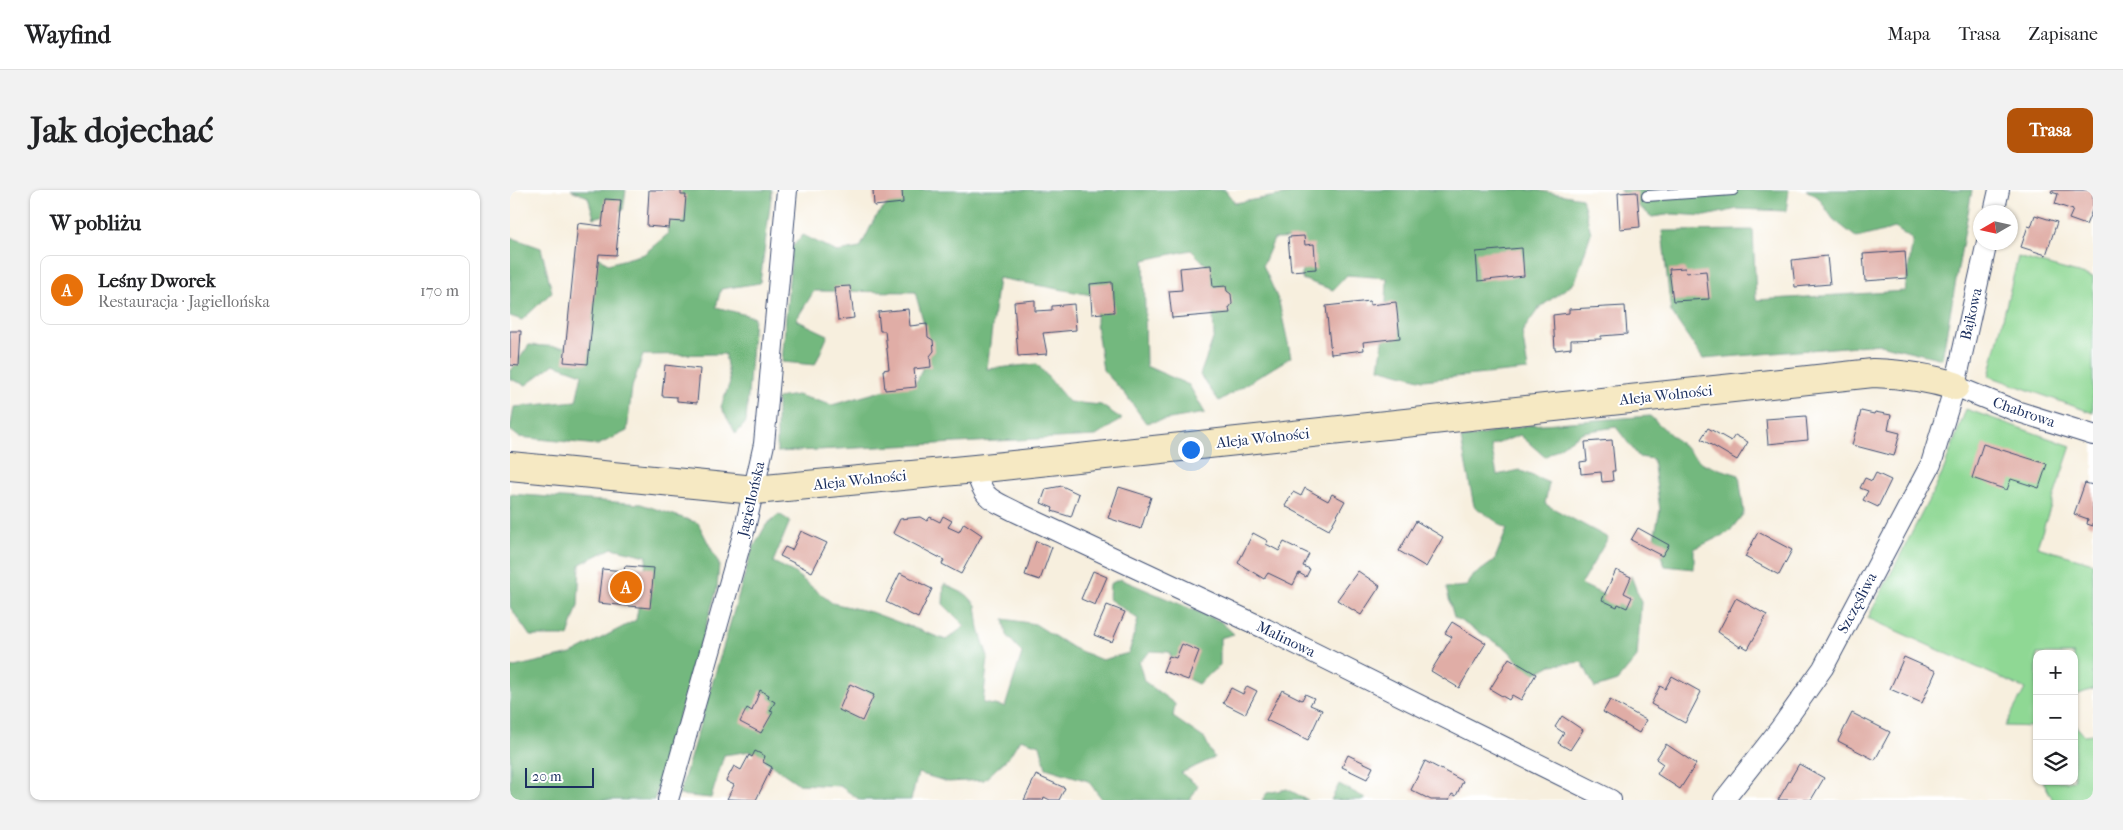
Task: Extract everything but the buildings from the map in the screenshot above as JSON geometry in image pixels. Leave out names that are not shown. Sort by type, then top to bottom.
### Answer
[{"type":"street","name":"Jagiellońska","points":[[668,800],[755,490],[764,444],[787,190]]},
{"type":"street","points":[[1996,205],[1999,190]]},
{"type":"street","name":"Bajkowa","points":[[1955,386],[1986,250]]},
{"type":"street","name":"Aleja Wolności","points":[[510,466],[755,490],[975,469],[1873,373],[1902,374],[1930,378],[1955,386]]},
{"type":"street","name":"Chabrowa","points":[[1955,386],[2016,411],[2093,435]]},
{"type":"street","name":"Szczęśliwa","points":[[1724,800],[1779,730],[1823,668],[1931,464],[1955,386]]},
{"type":"street","name":"Malinowa","points":[[975,469],[981,490],[991,499],[1266,629],[1611,800]]},
{"type":"lane","points":[[1647,196],[1733,190]]},
{"type":"green space","points":[[571,190],[626,190],[623,210],[594,218],[588,197]]},
{"type":"green space","points":[[663,190],[772,190],[760,283],[721,289],[716,307],[754,317],[746,422],[736,434],[721,407],[730,382],[725,354],[643,355],[632,387],[627,431],[598,445],[519,437],[510,430],[514,407],[576,401],[582,374],[554,364],[526,385],[510,379],[510,372],[529,345],[561,347],[580,344],[574,256],[592,252],[608,264],[644,254],[668,234]]},
{"type":"green space","points":[[900,190],[1225,190],[1235,203],[1294,193],[1295,190],[1535,190],[1582,198],[1591,233],[1575,282],[1539,308],[1522,332],[1528,370],[1423,380],[1379,368],[1385,328],[1387,278],[1347,275],[1333,290],[1302,279],[1302,238],[1274,239],[1263,265],[1279,302],[1291,357],[1219,401],[1200,375],[1214,336],[1211,270],[1191,250],[1144,260],[1146,366],[1189,385],[1205,413],[1146,423],[1126,395],[1103,370],[1096,323],[1097,296],[998,278],[987,369],[1037,364],[1069,402],[1101,405],[1122,419],[1096,436],[777,452],[777,398],[797,395],[832,405],[917,381],[931,348],[915,292],[814,291],[796,320],[828,335],[815,365],[782,362],[792,247],[803,235],[837,252],[860,248],[875,218]]},
{"type":"green space","points":[[1619,190],[1789,190],[1786,211],[1737,209],[1706,216],[1673,214],[1652,217]]},
{"type":"green space","points":[[1806,190],[1972,190],[1942,359],[1880,344],[1703,359],[1671,312],[1662,231],[1753,230],[1756,300],[1905,291],[1913,240],[1895,228],[1857,238],[1833,219],[1818,197]]},
{"type":"green space","points":[[510,237],[541,248],[552,292],[522,320],[510,316]]},
{"type":"green space","points":[[2018,257],[2093,277],[2093,413],[1989,376]]},
{"type":"green space","points":[[1966,409],[2071,446],[2037,547],[2093,563],[2093,689],[2078,694],[2078,650],[2033,650],[2033,727],[2005,726],[2025,689],[1868,618],[1942,474]]},
{"type":"green space","points":[[1650,416],[1703,464],[1739,475],[1744,513],[1729,532],[1694,549],[1694,569],[1665,566],[1654,538],[1660,510],[1653,459],[1639,457],[1616,427],[1583,432],[1545,457],[1520,435],[1491,446],[1497,475],[1519,470],[1549,483],[1545,504],[1608,538],[1581,584],[1606,596],[1631,576],[1641,602],[1637,657],[1617,681],[1595,688],[1582,662],[1551,665],[1531,676],[1508,650],[1454,617],[1446,588],[1467,586],[1473,576],[1494,561],[1507,529],[1474,506],[1461,439],[1530,425]]},
{"type":"green space","points":[[510,494],[641,504],[698,523],[719,564],[717,589],[654,800],[510,800],[510,668],[571,654],[636,620],[647,556],[612,548],[580,564],[578,606],[568,636],[530,636],[510,607]]},
{"type":"green space","points":[[779,514],[790,521],[773,562],[793,572],[832,603],[871,612],[946,640],[965,626],[943,604],[944,584],[967,595],[976,605],[979,629],[988,657],[983,703],[1005,707],[1022,653],[1007,635],[1004,619],[1035,624],[1073,648],[1102,660],[1129,653],[1138,619],[1109,599],[1110,584],[1120,579],[1220,621],[1234,634],[1220,638],[1220,665],[1198,684],[1180,675],[1169,652],[1151,651],[1139,662],[1144,681],[1175,704],[1173,717],[1205,739],[1214,758],[1181,773],[1198,786],[1190,800],[1103,800],[1088,781],[1046,768],[1040,745],[1020,739],[1009,757],[984,780],[948,782],[918,773],[911,800],[860,800],[840,786],[799,784],[751,751],[724,755],[711,798],[679,795],[752,550],[766,525]]},
{"type":"green space","points":[[2078,728],[2084,735],[2093,734],[2093,800],[2053,800],[2045,785],[2078,785]]},
{"type":"green space","points":[[1339,784],[1365,798],[1365,800],[1331,800]]},
{"type":"green space","points":[[1287,789],[1308,800],[1262,800],[1267,793]]},
{"type":"place","name":"Leśny Dworek","points":[[626,587]]}]
